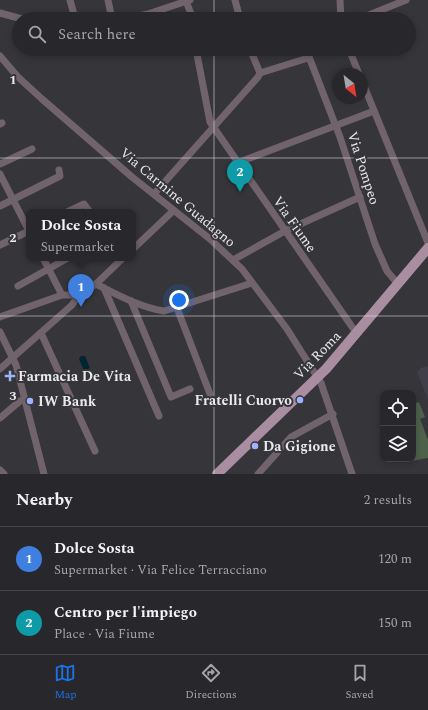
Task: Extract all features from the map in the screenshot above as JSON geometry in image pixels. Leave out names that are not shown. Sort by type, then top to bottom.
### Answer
[{"type":"main road","name":"Via Roma","points":[[218,474],[318,378],[357,334],[428,248]]},
{"type":"street","points":[[70,0],[73,12]]},
{"type":"street","points":[[108,0],[111,12]]},
{"type":"street","points":[[235,0],[238,12]]},
{"type":"street","points":[[340,0],[341,12]]},
{"type":"street","points":[[376,12],[406,0]]},
{"type":"street","points":[[161,12],[188,1],[191,12]]},
{"type":"street","points":[[0,13],[12,16]]},
{"type":"street","name":"Via Carmine Guadagno","points":[[0,56],[18,77],[132,177],[233,260],[252,282],[286,329],[318,378],[333,414],[352,474]]},
{"type":"street","name":"Via Fiume","points":[[197,56],[210,122],[357,334]]},
{"type":"street","points":[[253,56],[260,73]]},
{"type":"street","points":[[352,56],[357,68]]},
{"type":"street","points":[[154,194],[214,128],[260,73],[308,58]]},
{"type":"street","name":"Via Pompeo","points":[[308,58],[336,125],[375,244],[387,271],[398,284]]},
{"type":"street","points":[[368,96],[428,242]]},
{"type":"street","points":[[237,163],[374,111]]},
{"type":"street","points":[[0,164],[32,149]]},
{"type":"street","points":[[0,206],[60,176],[59,170]]},
{"type":"street","points":[[0,174],[26,225]]},
{"type":"street","points":[[233,260],[285,231],[360,197]]},
{"type":"street","points":[[73,209],[84,204],[88,209]]},
{"type":"street","points":[[136,246],[173,211]]},
{"type":"street","points":[[0,245],[26,232]]},
{"type":"street","points":[[45,261],[62,295]]},
{"type":"street","points":[[18,286],[63,261]]},
{"type":"street","points":[[0,369],[72,305],[79,295],[96,284],[120,261]]},
{"type":"street","points":[[96,284],[131,301],[153,309],[164,311],[177,308],[252,282]]},
{"type":"street","points":[[104,288],[159,416]]},
{"type":"street","points":[[0,317],[62,295],[79,295]]},
{"type":"street","points":[[131,301],[171,397],[190,389]]},
{"type":"street","points":[[177,308],[210,394]]},
{"type":"street","points":[[0,332],[13,358],[44,474]]},
{"type":"street","points":[[41,333],[95,451]]},
{"type":"street","points":[[0,418],[20,401],[25,400]]},
{"type":"street","points":[[260,473],[291,437],[333,414]]},
{"type":"street","points":[[0,470],[4,474]]},
{"type":"shaded area","points":[[428,366],[428,400],[417,372],[421,368]]},
{"type":"green space","points":[[419,402],[425,417],[420,419],[428,440],[428,458],[416,460],[416,426],[416,403]]},
{"type":"water","points":[[81,356],[85,356],[90,368],[84,371],[79,359]]},
{"type":"place","name":"Centro per l'impiego","points":[[240,192]]},
{"type":"place","name":"Dolce Sosta","points":[[81,307]]},
{"type":"place","name":"Farmacia De Vita","points":[[10,376]]},
{"type":"place","name":"Fratelli Cuorvo","points":[[300,400]]},
{"type":"place","name":"IW Bank","points":[[30,401]]},
{"type":"place","name":"Da Gigione","points":[[255,446]]}]
